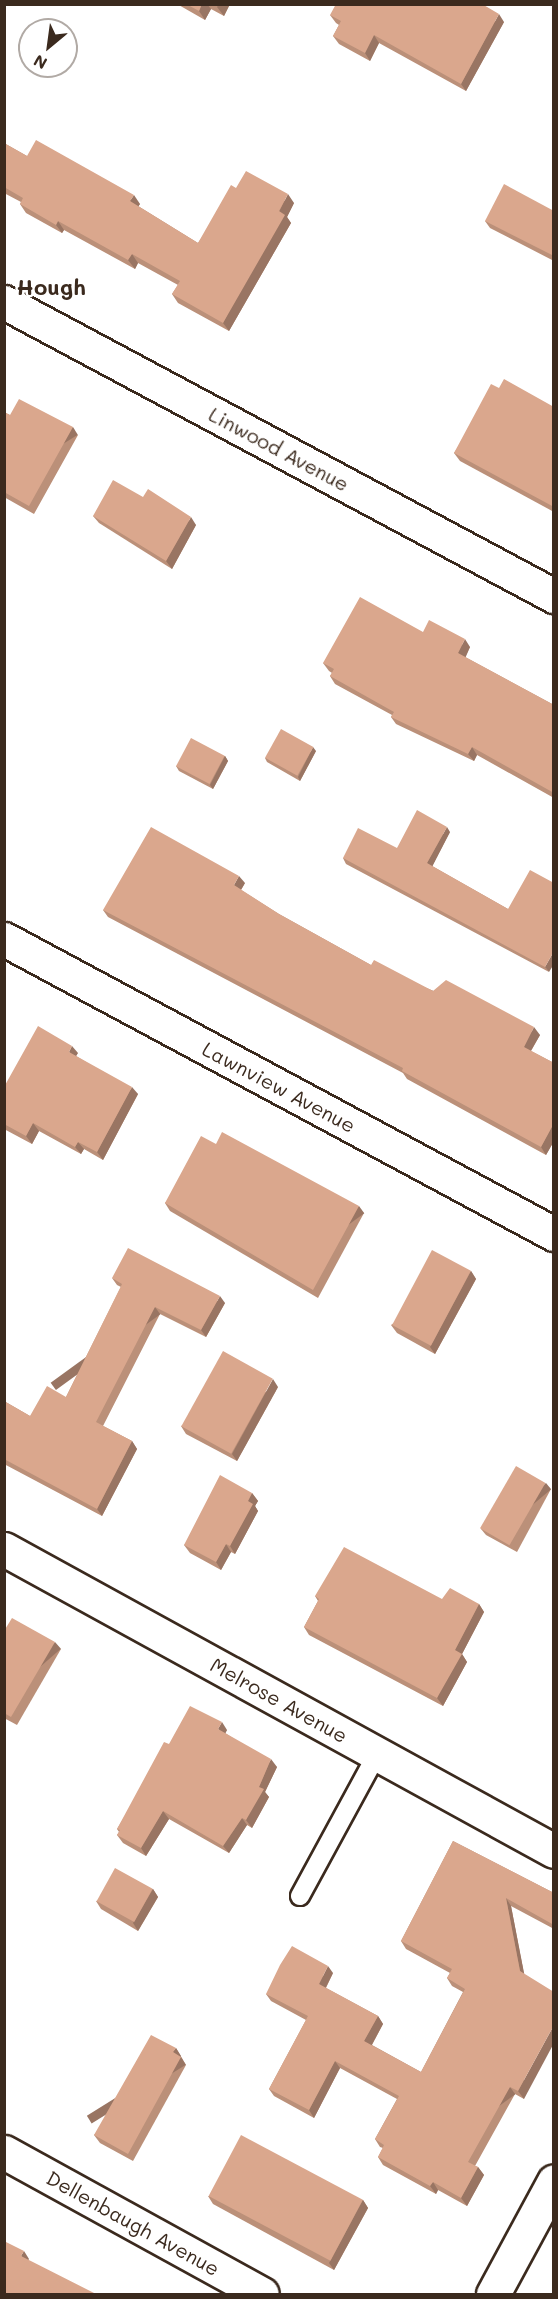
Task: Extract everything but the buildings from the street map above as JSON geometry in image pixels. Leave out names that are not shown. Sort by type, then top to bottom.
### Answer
[{"type":"street","name":"Linwood Avenue","points":[[4,302],[554,596]]},
{"type":"street","name":"Lawnview Avenue","points":[[4,939],[554,1234]]},
{"type":"street","name":"Melrose Avenue","points":[[4,1549],[554,1851]]},
{"type":"street","name":"Dellenbaugh Avenue","points":[[4,2152],[222,2285],[262,2295]]},
{"type":"street","points":[[494,2295],[554,2181]]},
{"type":"lane","points":[[300,1896],[377,1754]]},
{"type":"district","name":"Hough","points":[[51,287]]}]
